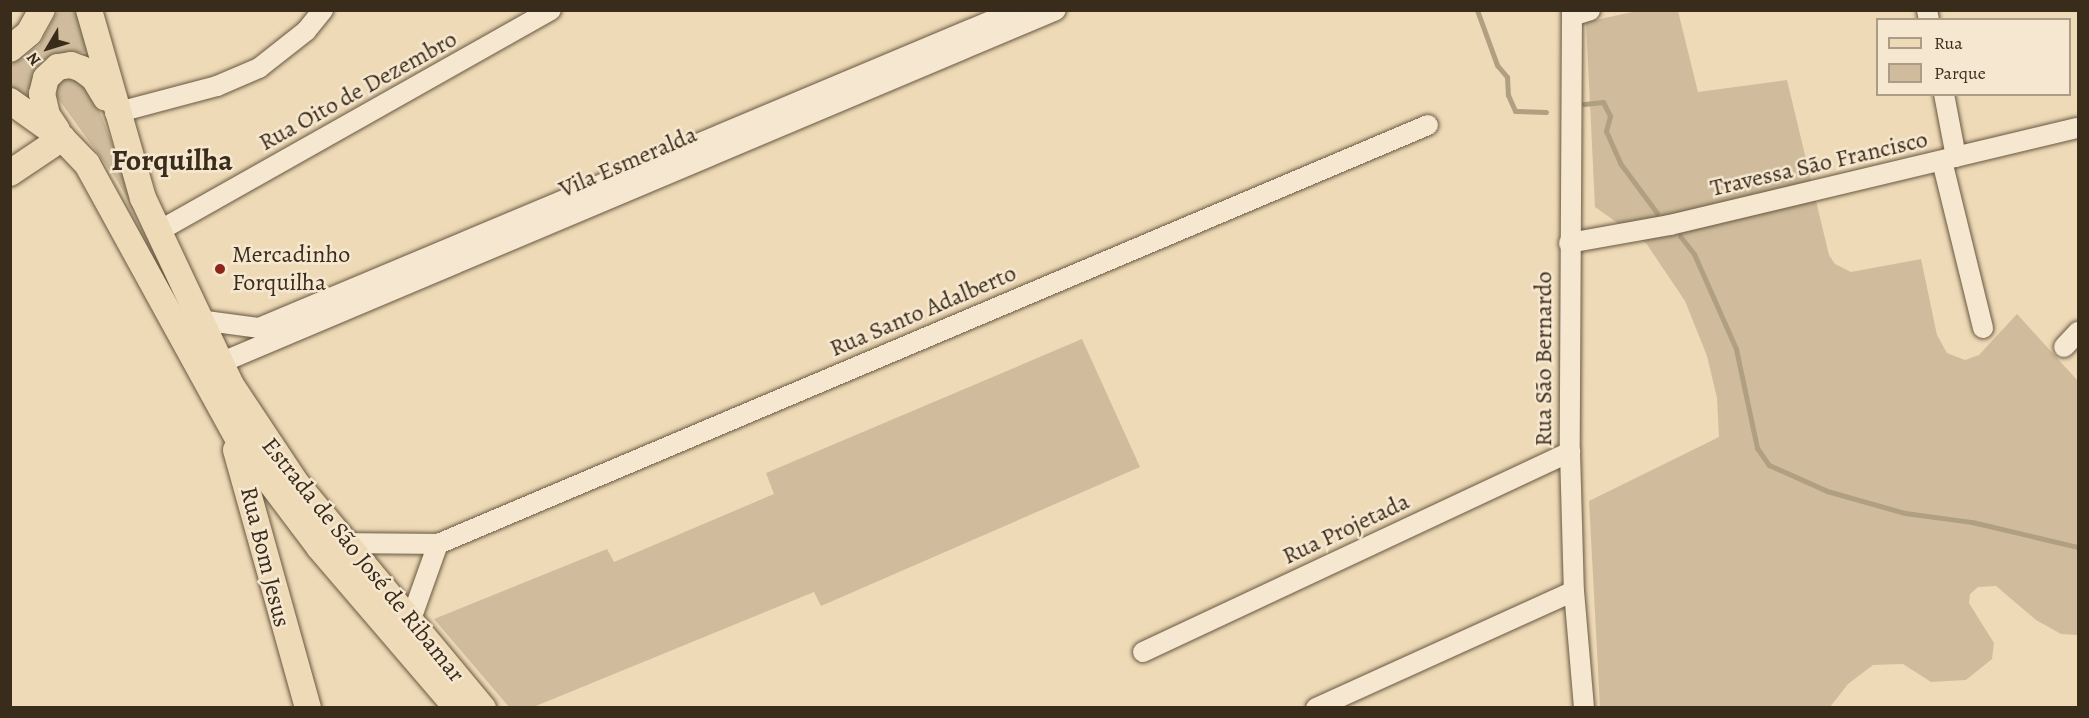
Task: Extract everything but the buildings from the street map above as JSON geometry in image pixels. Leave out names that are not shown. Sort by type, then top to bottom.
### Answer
[{"type":"main road","points":[[10,49],[29,33],[42,10]]},
{"type":"main road","name":"Estrada de São José de Ribamar","points":[[89,10],[118,123],[157,232],[220,363],[251,421],[342,543],[483,708]]},
{"type":"main road","name":"Estrada de São José de Ribamar","points":[[118,123],[94,78],[76,66],[58,67],[44,82],[44,109],[101,186],[219,408],[285,504],[457,708]]},
{"type":"main road","points":[[10,101],[71,147],[10,173]]},
{"type":"main road","name":"Rua Bom Jesus","points":[[219,408],[250,495],[289,650],[308,708]]},
{"type":"street","points":[[118,123],[259,68],[306,31],[323,10]]},
{"type":"street","name":"Rua Oito de Dezembro","points":[[157,232],[551,10]]},
{"type":"street","name":"Vila Esmeralda","points":[[220,363],[412,272],[771,121],[1017,10]]},
{"type":"street","name":"Vila Esmeralda","points":[[771,121],[1056,10]]},
{"type":"street","name":"Rua São Bernardo","points":[[1578,12],[1569,243],[1570,452],[1574,591],[1584,708]]},
{"type":"street","points":[[1944,96],[1949,159],[1983,328]]},
{"type":"street","name":"Rua Santo Adalberto","points":[[342,543],[438,544],[1428,125]]},
{"type":"street","name":"Travessa São Francisco","points":[[1569,243],[1670,225],[2079,128]]},
{"type":"street","name":"Vila Esmeralda","points":[[199,320],[259,328],[412,272]]},
{"type":"street","points":[[2064,347],[2079,332]]},
{"type":"street","name":"Rua Projetada","points":[[1143,652],[1570,452]]},
{"type":"street","points":[[410,622],[438,544]]},
{"type":"street","points":[[1316,708],[1574,591]]},
{"type":"green space","points":[[58,11],[81,11],[91,51],[62,54],[37,73],[25,98],[11,88],[11,64],[39,46]]},
{"type":"green space","points":[[1637,11],[1678,11],[1698,92],[1787,80],[1829,255],[1835,264],[1851,272],[1921,259],[1937,335],[1947,353],[1965,360],[1979,355],[2017,314],[2078,381],[2078,635],[2061,634],[2036,620],[1996,586],[1978,587],[1970,594],[1969,603],[1994,643],[1992,659],[1966,680],[1931,682],[1903,664],[1873,665],[1848,684],[1830,707],[1600,707],[1589,501],[1719,437],[1717,398],[1707,356],[1685,301],[1646,243],[1595,207],[1586,22]]},
{"type":"green space","points":[[68,76],[78,78],[99,110],[153,246],[117,180],[57,97],[57,85]]},
{"type":"green space","points":[[1082,339],[1140,467],[821,606],[814,592],[531,708],[509,707],[434,619],[607,549],[614,562],[774,494],[766,473]]},
{"type":"waterway","points":[[1477,10],[1497,65],[1507,77],[1508,95],[1515,111],[1546,112]]},
{"type":"waterway","points":[[1584,104],[1603,102],[1610,116],[1606,131],[1620,163],[1657,213]]},
{"type":"waterway","points":[[1680,236],[1694,254],[1736,349],[1757,448],[1769,465],[1827,491],[1905,513],[1972,522],[2078,547]]},
{"type":"place","name":"Mercadinho Forquilha","points":[[220,269]]},
{"type":"district","name":"Forquilha","points":[[172,160]]}]
